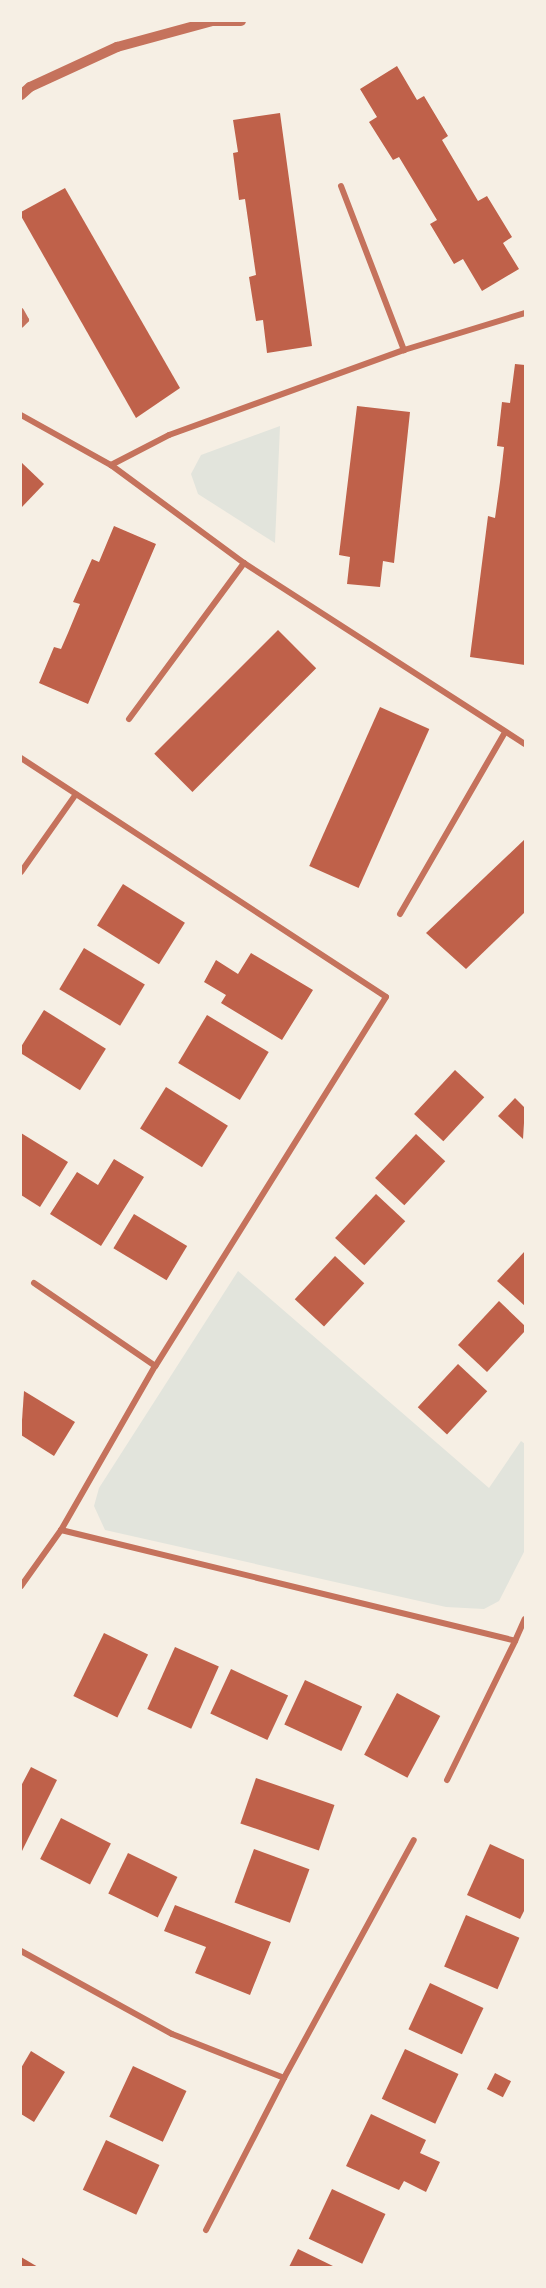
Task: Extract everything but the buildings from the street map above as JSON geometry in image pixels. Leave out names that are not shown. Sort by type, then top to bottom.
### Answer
[{"type":"street","points":[[21,95],[30,87],[117,47],[213,21],[241,21]]},
{"type":"street","points":[[341,186],[404,350]]},
{"type":"street","points":[[21,311],[26,320],[21,325]]},
{"type":"street","points":[[111,465],[169,435],[404,350],[525,313]]},
{"type":"street","points":[[21,415],[111,465],[244,563],[525,744]]},
{"type":"street","points":[[129,719],[244,563]]},
{"type":"street","points":[[400,914],[505,732]]},
{"type":"street","points":[[21,758],[386,997],[155,1366],[61,1530],[21,1586]]},
{"type":"street","points":[[21,872],[76,794]]},
{"type":"street","points":[[34,1283],[155,1366]]},
{"type":"street","points":[[61,1530],[514,1641]]},
{"type":"street","points":[[447,1780],[525,1619]]},
{"type":"street","points":[[206,2230],[284,2078],[414,1840]]},
{"type":"street","points":[[21,1951],[172,2034],[284,2078]]},
{"type":"shaded area","points":[[280,426],[275,543],[198,494],[191,474],[201,455]]},
{"type":"shaded area","points":[[238,1271],[489,1488],[521,1441],[525,1444],[525,1550],[499,1601],[484,1609],[446,1607],[105,1530],[94,1506],[99,1488]]}]
